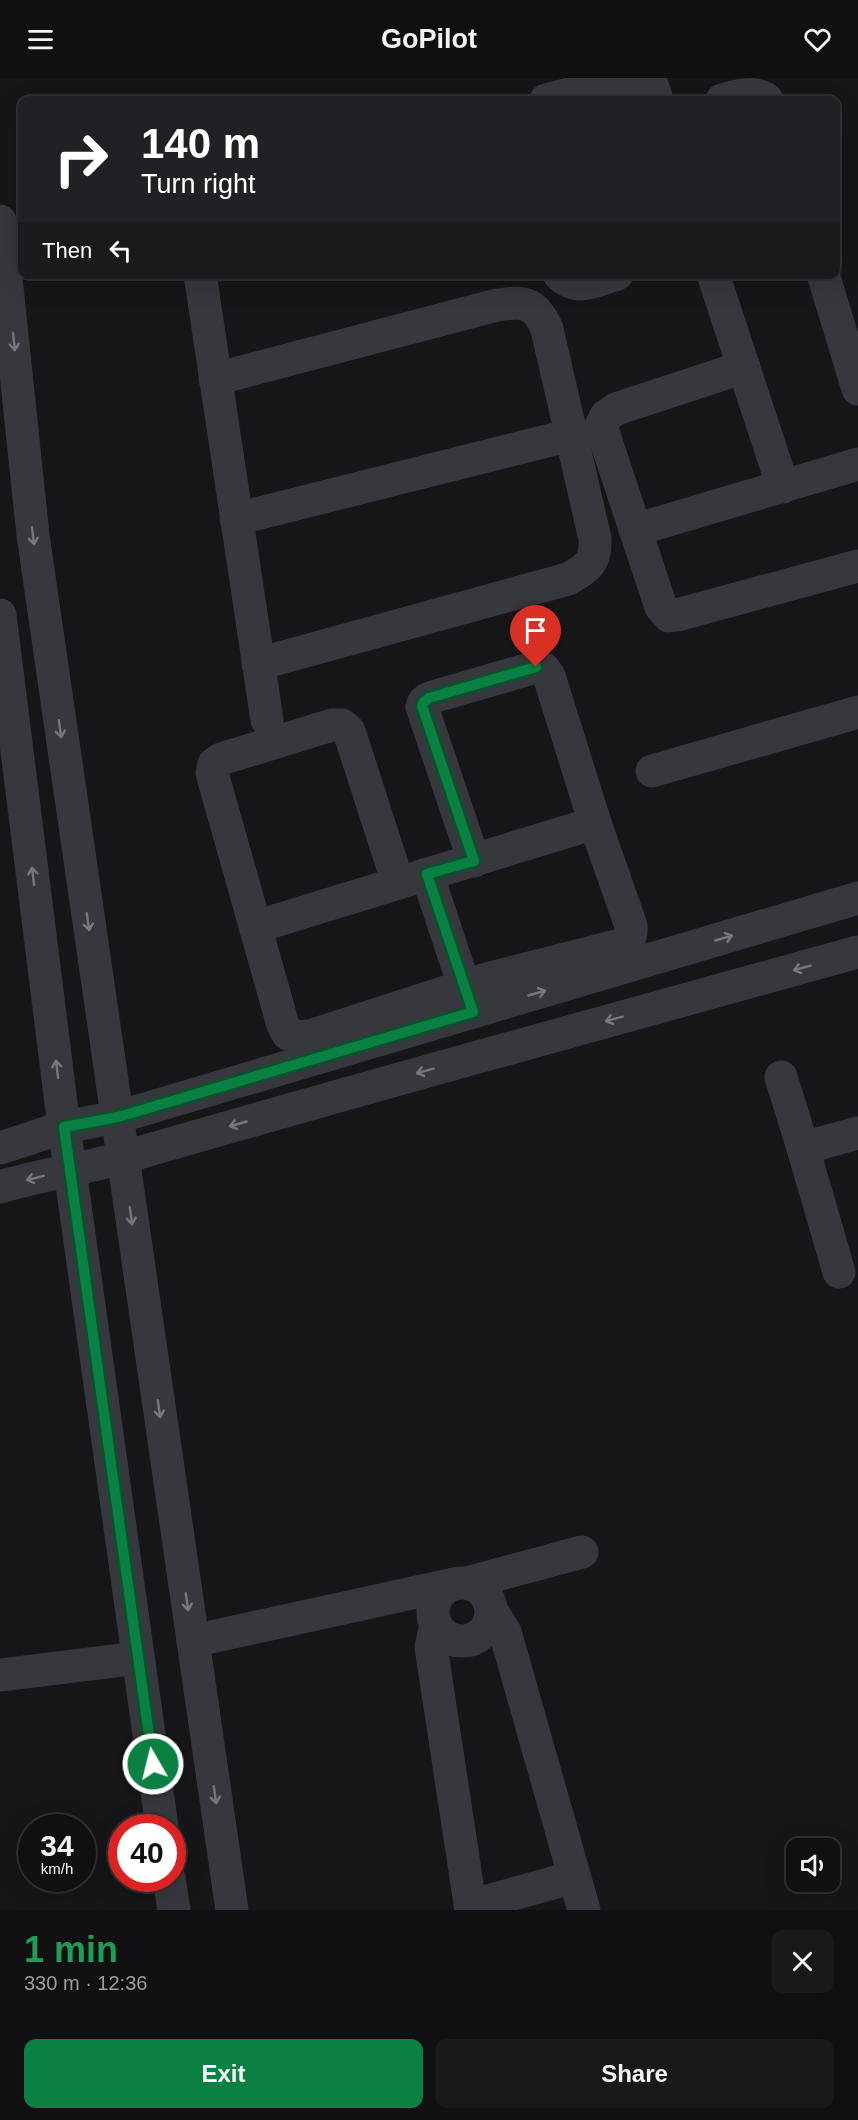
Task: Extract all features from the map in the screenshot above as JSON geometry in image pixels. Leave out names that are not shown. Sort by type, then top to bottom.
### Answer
[{"type":"street","points":[[556,92],[633,78]]},
{"type":"street","points":[[650,78],[656,96]]},
{"type":"street","points":[[738,96],[762,96]]},
{"type":"street","points":[[7,238],[33,535],[232,1910]]},
{"type":"street","points":[[201,279],[267,720]]},
{"type":"street","points":[[564,279],[575,285],[598,279]]},
{"type":"street","points":[[715,279],[783,487]]},
{"type":"street","points":[[825,279],[858,389]]},
{"type":"street","points":[[215,379],[497,306],[519,302],[531,306],[541,316],[547,329],[595,539],[596,553],[590,564],[568,579],[258,664]]},
{"type":"street","points":[[744,368],[616,409],[606,416],[601,426],[661,607],[669,616],[858,566]]},
{"type":"street","points":[[236,519],[571,435]]},
{"type":"street","points":[[635,530],[858,464]]},
{"type":"street","points":[[0,615],[64,1127],[160,1814]]},
{"type":"street","points":[[0,1148],[64,1127],[118,1117],[478,996],[628,942],[632,935],[631,927],[595,823],[549,676],[544,669],[536,667],[429,698],[422,706],[474,861]]},
{"type":"street","points":[[652,771],[858,712]]},
{"type":"street","points":[[484,1055],[478,996],[426,881],[349,731],[342,725],[332,725],[221,759],[214,764],[212,772],[284,1025],[288,1034],[300,1037],[478,996],[858,898]]},
{"type":"street","points":[[255,927],[426,881],[474,861],[595,823]]},
{"type":"street","points":[[0,1187],[123,1158],[858,952]]},
{"type":"street","points":[[781,1077],[839,1272]]},
{"type":"street","points":[[803,1148],[858,1133]]},
{"type":"street","points":[[193,1641],[458,1584],[582,1552]]},
{"type":"street","points":[[491,1610],[490,1620],[485,1629],[478,1636],[469,1640],[459,1641],[441,1633],[433,1616],[435,1598],[458,1584],[476,1586],[483,1592],[505,1632],[584,1910]]},
{"type":"street","points":[[436,1625],[431,1647],[471,1908],[574,1877]]},
{"type":"street","points":[[0,1675],[138,1658]]},
{"type":"street","points":[[171,1892],[174,1910]]},
{"type":"route","points":[[153,1764],[64,1127],[118,1117],[473,1012],[427,874],[474,861],[422,706],[429,698],[536,667]]}]
